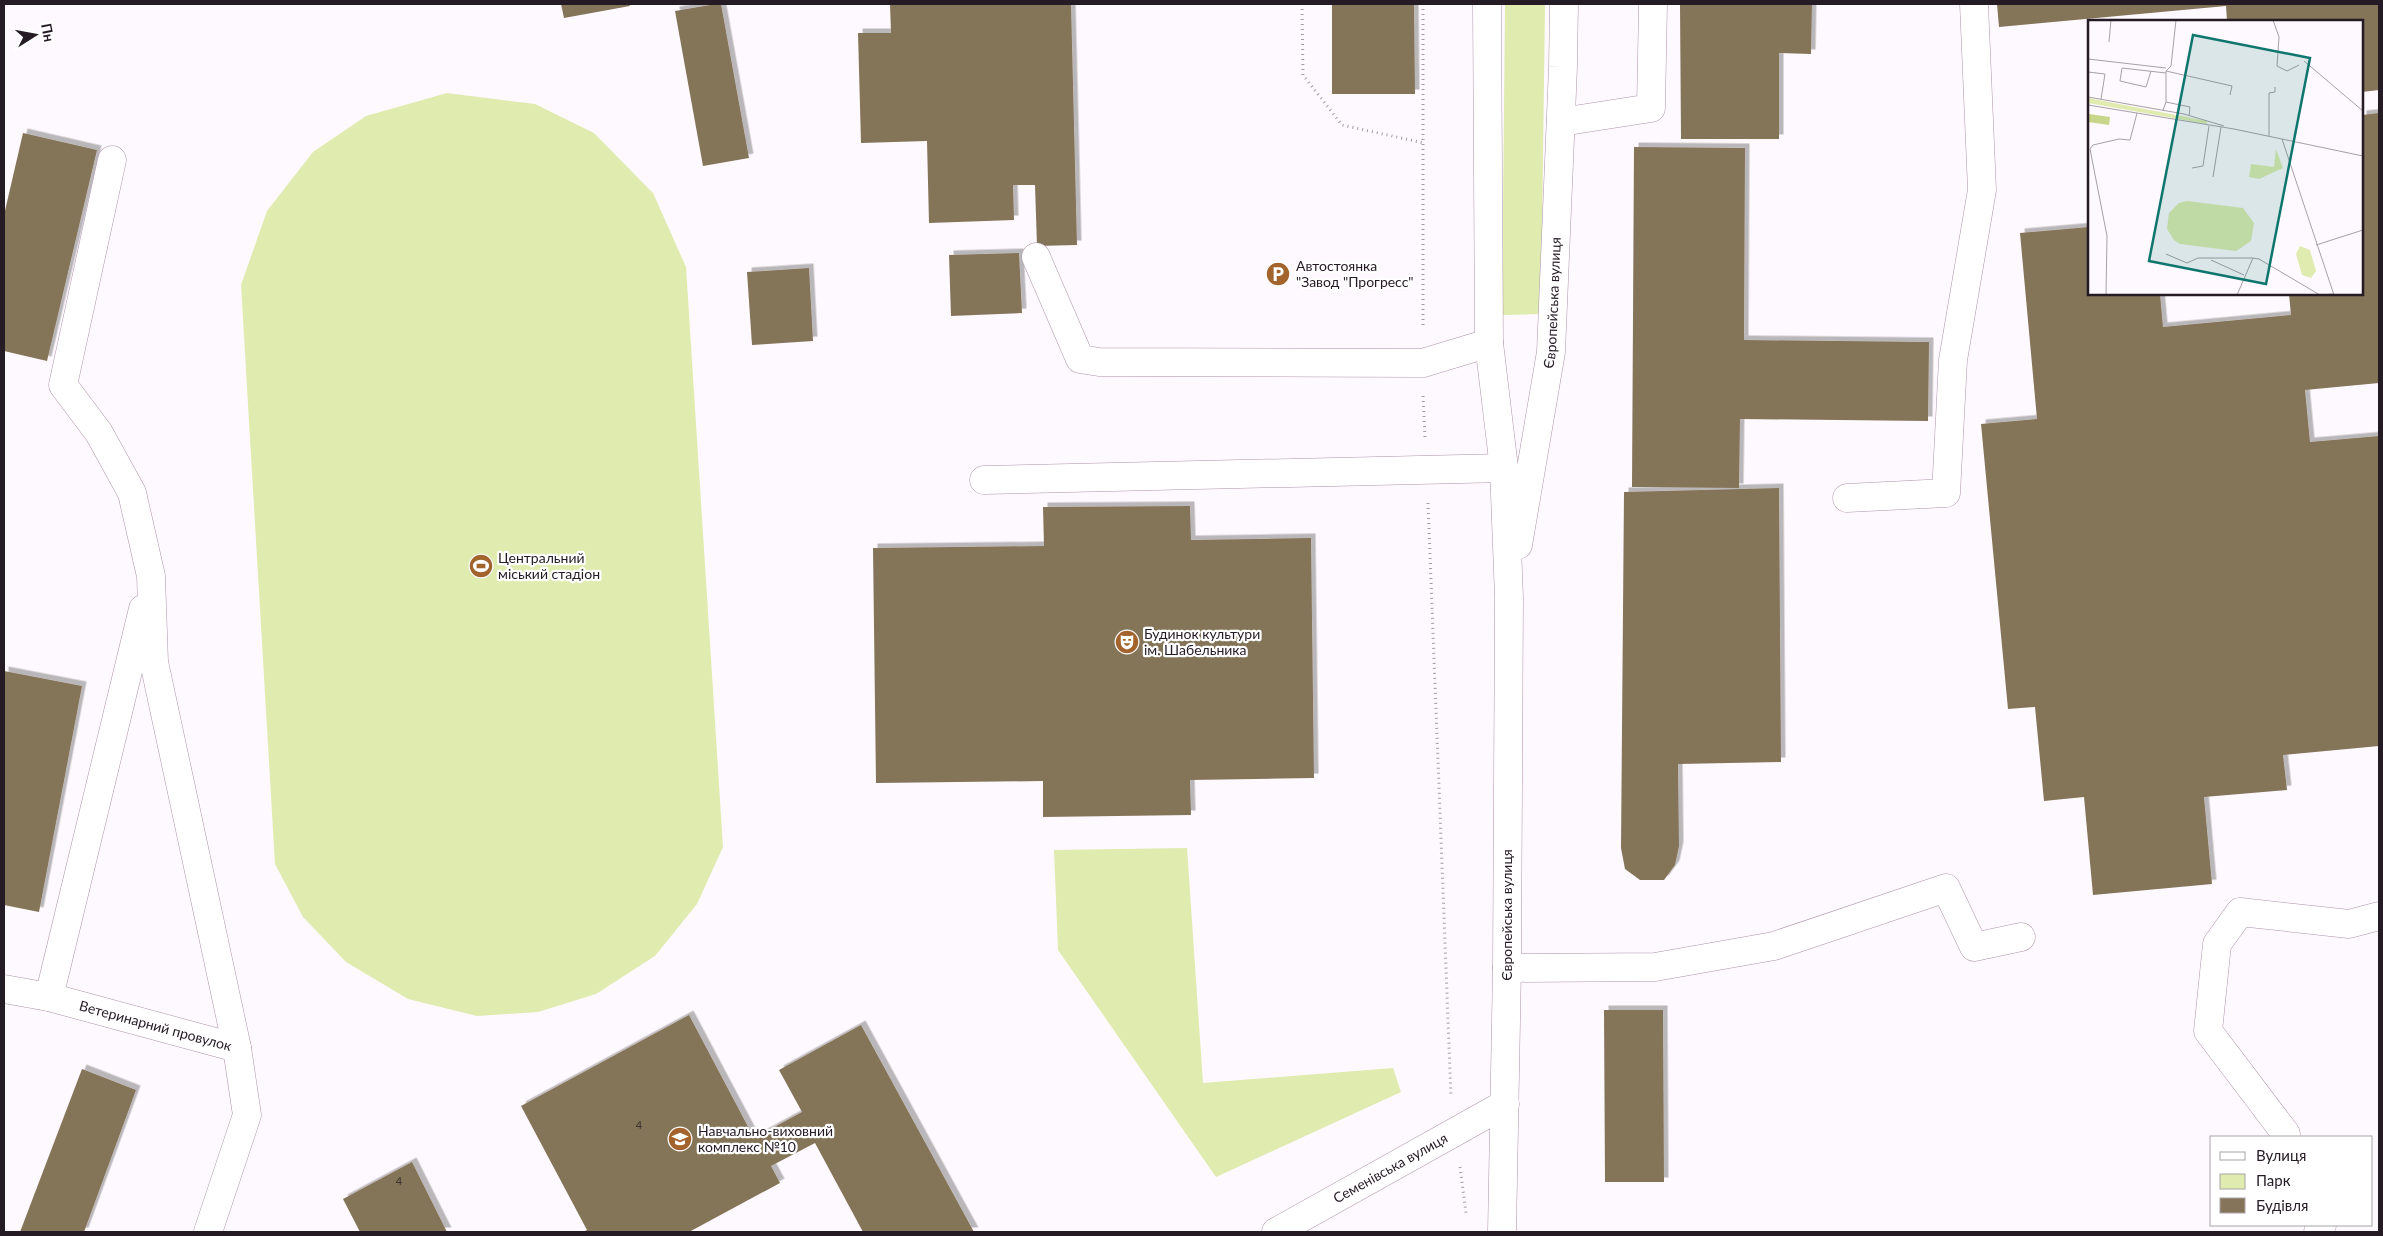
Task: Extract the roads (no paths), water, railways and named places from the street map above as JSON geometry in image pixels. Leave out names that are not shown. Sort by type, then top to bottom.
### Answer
[{"type":"street","name":"Європейська вулиця","points":[[1487,4],[1489,343],[1504,468],[1509,598],[1507,968],[1502,1232]]},
{"type":"street","name":"Європейська вулиця","points":[[1509,598],[1551,352],[1564,4]]},
{"type":"street","points":[[1561,122],[1651,108],[1653,4]]},
{"type":"street","points":[[1847,498],[1946,493],[1953,360],[1982,190],[1974,4]]},
{"type":"street","points":[[112,160],[64,386],[99,433],[132,493],[151,576],[154,662],[237,1048]]},
{"type":"street","points":[[1036,257],[1080,359],[1099,362],[1423,363],[1489,343]]},
{"type":"street","points":[[984,480],[1504,468]]},
{"type":"street","points":[[50,997],[151,576]]},
{"type":"street","points":[[1507,968],[1664,966],[1774,946],[1946,888],[1974,946],[2021,938]]},
{"type":"street","points":[[2286,1134],[2208,1031],[2217,944],[2240,912],[2349,924],[2379,916]]},
{"type":"street","name":"Ветеринарний провулок","points":[[4,989],[50,997],[237,1048],[246,1115],[208,1232]]},
{"type":"street","name":"Семенівська вулиця","points":[[1276,1232],[1505,1104]]},
{"type":"place","name":"Автостоянка \"Завод \"Прогресс\"","points":[[1278,274]]},
{"type":"place","name":"Центральний міський стадіон","points":[[481,566]]},
{"type":"place","name":"Будинок культури ім. Шабельника","points":[[1127,642]]},
{"type":"place","name":"Навчально-виховний комплекс №10","points":[[680,1139]]}]
